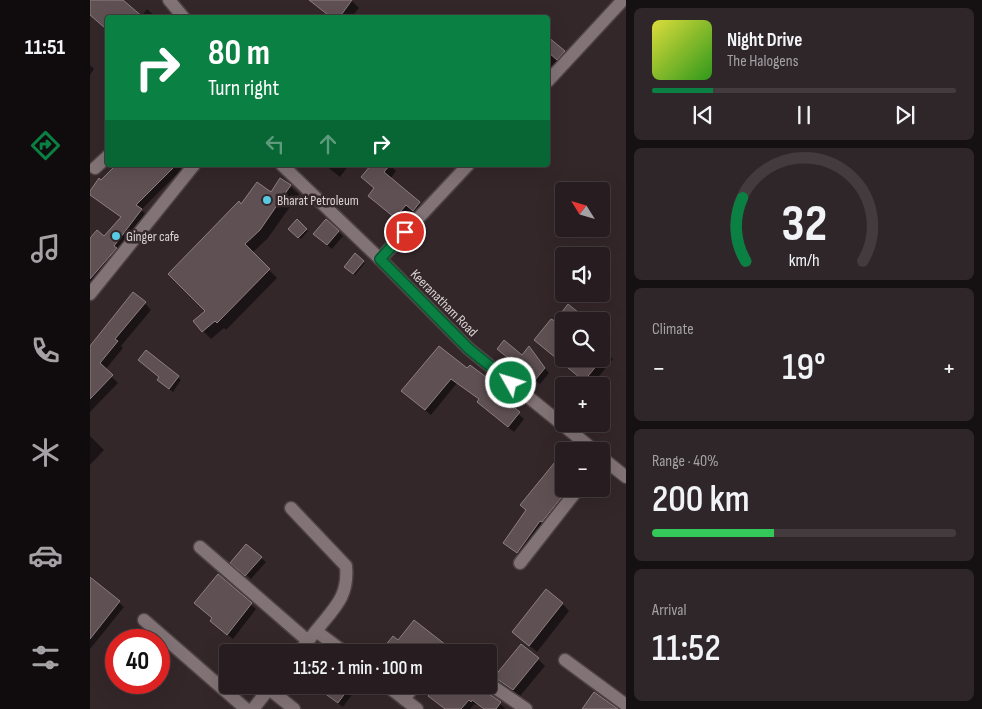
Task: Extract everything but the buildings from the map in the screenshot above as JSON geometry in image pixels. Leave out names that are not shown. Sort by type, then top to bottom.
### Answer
[{"type":"street","points":[[168,0],[181,15]]},
{"type":"street","points":[[550,79],[623,0]]},
{"type":"street","points":[[95,168],[105,159]]},
{"type":"street","points":[[90,294],[192,167]]},
{"type":"street","name":"Keeranatham Road","points":[[284,167],[380,259],[469,349],[583,442]]},
{"type":"street","points":[[380,259],[466,167]]},
{"type":"street","name":"Keeranatham Road","points":[[610,464],[626,477]]},
{"type":"street","points":[[520,563],[572,497]]},
{"type":"street","points":[[291,508],[346,566],[347,586],[343,596],[306,644]]},
{"type":"street","points":[[200,547],[312,636],[328,644]]},
{"type":"street","points":[[144,620],[246,709]]},
{"type":"street","points":[[565,660],[626,705]]},
{"type":"street","points":[[497,689],[526,709]]},
{"type":"street","points":[[253,709],[265,694]]},
{"type":"street","points":[[278,694],[294,709]]},
{"type":"street","points":[[398,694],[417,709]]},
{"type":"street","points":[[404,699],[408,694]]},
{"type":"place","name":"Bharat Petroleum","points":[[267,200]]},
{"type":"place","name":"Ginger cafe","points":[[116,236]]},
{"type":"route","points":[[405,232],[380,259],[469,349],[511,383]]}]
